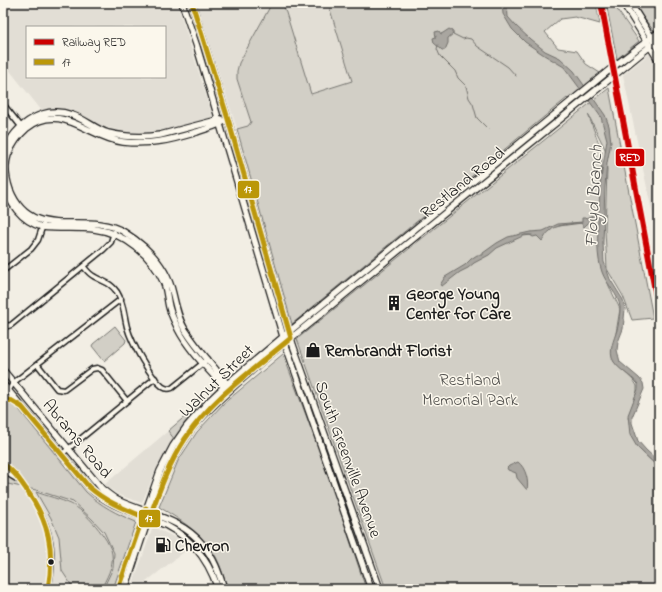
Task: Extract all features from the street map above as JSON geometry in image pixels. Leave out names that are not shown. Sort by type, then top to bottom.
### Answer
[{"type":"main road","name":"South Greenville Avenue","points":[[182,3],[201,61],[286,343],[371,589]]},
{"type":"main road","points":[[623,3],[659,49]]},
{"type":"main road","points":[[630,3],[652,41],[659,61]]},
{"type":"main road","name":"South Greenville Avenue","points":[[192,4],[228,119],[255,215],[301,367],[380,589]]},
{"type":"main road","points":[[652,41],[659,32]]},
{"type":"main road","name":"Restland Road","points":[[292,338],[582,97],[601,77],[652,41]]},
{"type":"main road","name":"Restland Road","points":[[590,90],[605,82],[652,41]]},
{"type":"main road","points":[[201,61],[209,59]]},
{"type":"main road","points":[[601,77],[605,82]]},
{"type":"main road","name":"Restland Road","points":[[290,331],[582,97]]},
{"type":"main road","points":[[3,158],[7,147],[16,132],[23,128],[50,119],[60,118],[71,121],[94,133],[121,142],[151,140],[166,141],[228,119]]},
{"type":"main road","points":[[23,128],[9,153],[6,178],[12,195],[17,202],[30,216],[43,225]]},
{"type":"main road","points":[[3,183],[9,200],[19,214],[28,221],[43,225],[91,223],[135,239],[147,248],[160,263],[171,286],[177,310],[186,332],[225,385]]},
{"type":"main road","points":[[248,218],[255,215]]},
{"type":"main road","name":"Walnut Street","points":[[124,589],[174,452],[187,426],[225,385],[290,331]]},
{"type":"main road","name":"Walnut Street","points":[[118,589],[160,471],[192,429],[214,404],[258,365],[292,338]]},
{"type":"main road","points":[[295,370],[301,367]]},
{"type":"main road","name":"Abrams Road","points":[[3,370],[102,490],[117,500],[151,512],[179,525],[198,539],[212,558],[219,585]]},
{"type":"main road","name":"Abrams Road","points":[[3,385],[9,390],[97,495],[118,507],[175,530],[189,541],[207,563],[219,585],[224,589]]},
{"type":"main road","points":[[305,398],[312,396]]},
{"type":"main road","points":[[3,399],[12,401],[22,407]]},
{"type":"street","points":[[3,104],[23,128]]},
{"type":"street","points":[[3,271],[31,248],[38,240],[43,225]]},
{"type":"street","points":[[3,322],[8,326],[11,325],[84,267],[108,246],[115,231]]},
{"type":"street","points":[[84,267],[95,277],[110,284],[121,299],[127,328],[134,344],[146,366],[164,388],[170,389],[206,361]]},
{"type":"street","points":[[3,395],[14,383],[121,299]]},
{"type":"street","points":[[38,365],[58,389],[63,390],[92,369],[97,368],[102,370],[126,401]]},
{"type":"street","points":[[62,454],[155,378]]},
{"type":"street","points":[[3,385],[14,383]]},
{"type":"street","points":[[3,464],[14,472],[40,510],[48,534],[51,550],[52,564],[48,589]]},
{"type":"street","points":[[3,471],[22,483]]},
{"type":"shaded area","points":[[3,3],[177,3],[213,117],[161,132],[130,133],[100,126],[78,115],[54,109],[42,111],[3,62]]},
{"type":"shaded area","points":[[196,3],[272,3],[238,66],[237,79],[251,122],[249,126],[237,129]]},
{"type":"shaded area","points":[[283,3],[328,3],[352,82],[310,94]]},
{"type":"shaded area","points":[[502,3],[507,3],[508,17],[516,26],[545,51],[560,58],[574,71],[605,115],[609,126],[611,142],[605,186],[603,243],[604,262],[610,279],[623,300],[625,309],[623,329],[618,342],[617,350],[620,362],[643,383],[644,389],[632,417],[632,423],[638,441],[659,462],[659,468],[637,447],[630,435],[628,415],[638,389],[638,384],[620,369],[614,362],[611,354],[618,326],[620,307],[617,298],[600,266],[598,217],[584,227],[581,223],[556,227],[547,233],[542,241],[537,236],[533,237],[530,235],[525,235],[497,248],[489,255],[460,272],[442,286],[440,285],[445,277],[465,265],[477,255],[483,255],[483,253],[508,237],[530,232],[543,231],[558,224],[582,222],[582,218],[586,219],[597,214],[599,210],[600,185],[607,140],[601,117],[564,67],[525,42],[512,29],[503,14]]},
{"type":"shaded area","points":[[449,29],[453,31],[453,34],[448,38],[448,43],[445,50],[442,50],[434,43],[433,38],[436,37],[435,32],[439,31],[441,34]]},
{"type":"shaded area","points":[[659,46],[659,244],[623,75]]},
{"type":"shaded area","points":[[3,388],[86,488],[102,502],[115,510],[136,518],[138,522],[136,531],[115,589],[3,589]]},
{"type":"shaded area","points":[[168,431],[175,440],[156,469],[142,503],[119,495],[104,485]]},
{"type":"shaded area","points":[[518,462],[526,475],[528,483],[527,490],[517,478],[516,473],[508,470],[507,468]]},
{"type":"shaded area","points":[[153,527],[176,538],[189,548],[137,589],[131,589]]},
{"type":"green space","points":[[272,3],[283,3],[311,94],[352,81],[328,3],[596,3],[600,24],[575,17],[560,19],[545,32],[558,48],[577,51],[586,64],[600,73],[568,99],[567,98],[292,324],[237,129],[248,126],[251,122],[237,79],[239,63]]},
{"type":"green space","points":[[606,3],[615,3],[618,11],[639,41],[617,59]]},
{"type":"green space","points":[[634,3],[659,3],[659,28],[654,31]]},
{"type":"green space","name":"Restland Memorial Park","points":[[609,88],[653,318],[632,320],[623,296],[607,269],[605,230],[607,170],[605,149],[588,114],[602,152],[599,247],[602,266],[609,286],[620,309],[613,351],[614,362],[634,381],[637,386],[637,391],[628,418],[640,450],[659,468],[659,589],[386,589],[297,339]]},
{"type":"green space","points":[[115,326],[126,340],[125,343],[104,361],[92,346]]},
{"type":"green space","points":[[283,354],[327,471],[366,589],[228,589],[218,561],[205,541],[183,522],[159,507],[178,461],[197,432],[223,404]]},
{"type":"green space","points":[[3,390],[86,492],[110,509],[136,522],[113,589],[103,589],[113,568],[114,553],[104,532],[92,519],[73,502],[36,490],[3,483]]},
{"type":"green space","points":[[202,402],[175,440],[168,431]]},
{"type":"green space","points":[[36,492],[67,502],[76,507],[83,512],[102,533],[112,554],[112,563],[101,589],[74,589],[62,571],[59,537],[51,518]]},
{"type":"waterway","points":[[453,34],[463,39],[471,39],[477,46],[508,67],[516,76]]},
{"type":"waterway","points":[[438,45],[437,49],[440,56],[455,71],[458,78],[466,86],[477,118],[488,129]]},
{"type":"waterway","name":"Floyd Branch","points":[[559,226],[582,223]]},
{"type":"waterway","points":[[523,236],[532,235]]},
{"type":"rail line","name":"RED","points":[[601,3],[659,312]]},
{"type":"transit line","name":"17","points":[[3,399],[12,401],[22,407],[89,487],[96,493],[110,502],[149,519],[169,467],[185,439],[196,424],[234,385],[291,338],[228,119],[192,3]]},
{"type":"transit line","name":"17","points":[[3,464],[13,472],[26,489],[34,501],[45,524],[51,561],[48,589]]},
{"type":"transit line","name":"17","points":[[118,589],[146,508]]},
{"type":"place","name":"George Young Center for Care","points":[[394,303]]},
{"type":"place","name":"Rembrandt Florist","points":[[313,350]]},
{"type":"place","name":"Chevron","points":[[163,545]]}]
